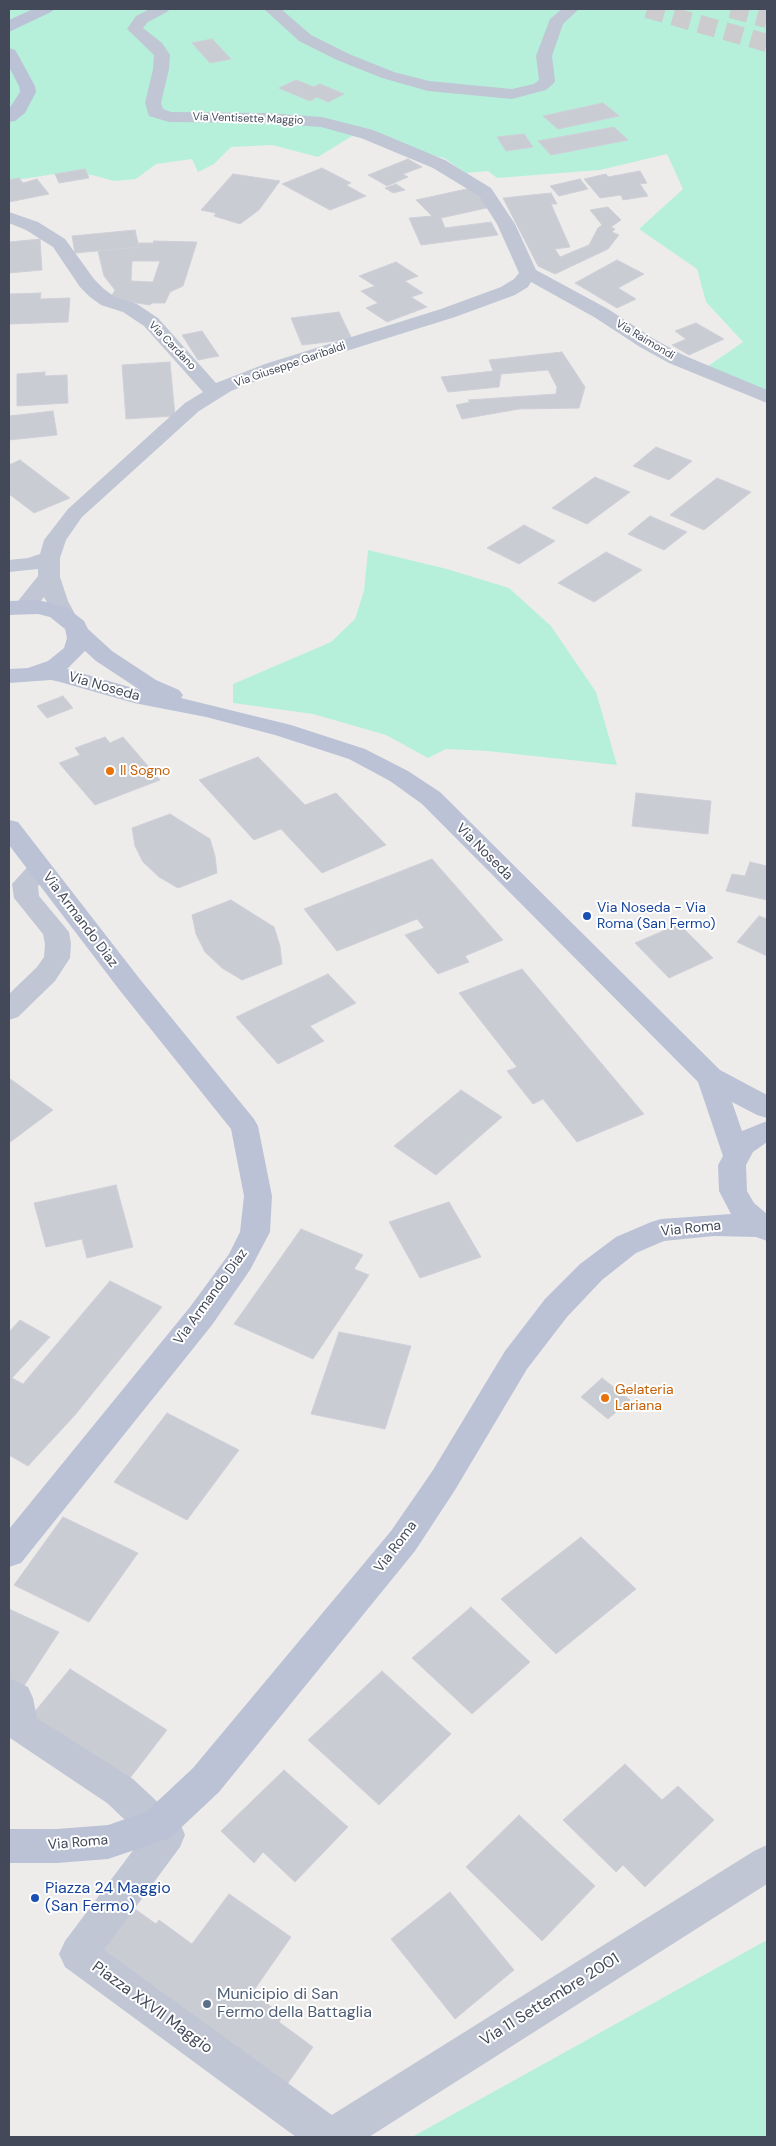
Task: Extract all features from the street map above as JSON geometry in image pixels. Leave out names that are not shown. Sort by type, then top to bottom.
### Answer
[{"type":"main road","points":[[9,27],[25,17],[46,9]]},
{"type":"main road","points":[[9,53],[27,86],[28,92],[19,109],[9,117]]},
{"type":"main road","points":[[17,607],[50,609],[71,624],[77,645],[67,659],[44,672],[19,675]]},
{"type":"main road","name":"Via Noseda","points":[[71,624],[104,656],[148,684],[206,710]]},
{"type":"main road","name":"Via Noseda","points":[[19,675],[51,673],[63,675],[134,696],[206,710],[283,730],[357,754],[399,776],[431,798],[710,1077],[767,1108]]},
{"type":"main road","name":"Via Armando Diaz","points":[[9,828],[130,986],[244,1126],[258,1196],[256,1232],[240,1262],[201,1316],[9,1553]]},
{"type":"main road","name":"Via Noseda","points":[[710,1077],[737,1156]]},
{"type":"main road","points":[[764,1228],[744,1211],[733,1191],[732,1165],[743,1145],[757,1135],[767,1131]]},
{"type":"main road","name":"Via Roma","points":[[9,1846],[57,1846],[108,1842],[157,1826],[206,1780],[403,1541],[444,1480],[516,1360],[556,1308],[585,1278],[626,1245],[661,1230],[714,1225],[764,1228]]},
{"type":"street","name":"Via Ventisette Maggio","points":[[162,9],[142,19],[135,29],[146,40],[156,46],[162,56],[161,69],[153,102],[155,112],[169,117],[266,118],[322,122],[367,134],[439,164],[485,192],[506,224],[528,273]]},
{"type":"street","points":[[272,9],[305,38],[343,58],[388,75],[428,86],[512,94],[540,87],[547,81],[544,56],[556,22],[571,9]]},
{"type":"street","name":"Via Cardano","points":[[9,217],[32,226],[59,242],[92,288],[108,301],[130,308],[151,322],[186,358],[214,393]]},
{"type":"street","name":"Via Giuseppe Garibaldi","points":[[17,607],[49,567],[55,540],[75,513],[192,407],[214,393],[272,368],[448,313],[500,294],[521,282],[528,273]]},
{"type":"street","name":"Via Raimondi","points":[[528,273],[601,313],[647,343],[676,359],[767,397]]},
{"type":"street","points":[[9,566],[31,564],[49,567],[56,601],[71,624]]},
{"type":"street","points":[[9,1010],[46,974],[57,958],[58,944],[56,932],[27,898],[25,884],[40,869]]},
{"type":"street","points":[[9,1694],[16,1698],[22,1727],[120,1791],[157,1826]]},
{"type":"street","name":"Piazza XXVII Maggio","points":[[157,1826],[167,1835],[78,1954],[329,2137]]},
{"type":"street","name":"Via 11 Settembre 2001","points":[[333,2137],[767,1863]]},
{"type":"green space","points":[[9,9],[767,9],[767,391],[708,366],[743,342],[706,302],[697,269],[639,229],[683,189],[667,154],[600,170],[497,178],[488,171],[466,173],[444,158],[352,136],[318,157],[272,145],[231,147],[214,164],[198,172],[192,159],[156,164],[136,179],[114,181],[92,175],[55,174],[9,181]]},
{"type":"green space","points":[[368,550],[447,569],[509,588],[551,626],[596,692],[617,765],[487,751],[446,749],[428,758],[386,735],[313,714],[233,703],[233,684],[331,642],[355,619],[364,591]]},
{"type":"green space","points":[[767,1940],[767,2137],[412,2137]]},
{"type":"building","points":[[212,39],[231,59],[210,63],[192,43]]},
{"type":"building","points":[[296,80],[314,87],[320,84],[344,94],[328,102],[317,97],[310,101],[279,88]]},
{"type":"building","points":[[603,103],[619,116],[558,129],[543,116]]},
{"type":"building","points":[[614,127],[628,140],[551,155],[538,141]]},
{"type":"building","points":[[524,134],[533,147],[506,151],[497,137]]},
{"type":"building","points":[[408,159],[422,167],[403,174],[408,177],[387,186],[368,175]]},
{"type":"building","points":[[322,168],[351,183],[346,185],[366,196],[330,210],[282,184]]},
{"type":"building","points":[[85,169],[89,178],[59,183],[55,174]]},
{"type":"building","points":[[640,171],[647,183],[640,184],[648,196],[623,200],[621,195],[600,198],[584,179],[606,174],[608,177]]},
{"type":"building","points":[[233,174],[280,181],[259,210],[240,224],[214,216],[216,213],[201,210]]},
{"type":"building","points":[[19,178],[23,183],[37,179],[49,194],[9,202],[9,180]]},
{"type":"building","points":[[580,179],[588,189],[559,196],[550,186]]},
{"type":"building","points":[[396,184],[405,190],[393,193],[385,188]]},
{"type":"building","points":[[471,188],[491,207],[441,218],[445,228],[491,222],[498,235],[421,245],[409,218],[432,216],[416,200]]},
{"type":"building","points":[[551,193],[557,204],[551,204],[570,247],[555,249],[560,257],[589,245],[598,228],[602,225],[590,210],[608,207],[621,220],[611,227],[615,229],[612,232],[619,235],[608,249],[555,274],[538,266],[503,198]]},
{"type":"building","points":[[135,230],[139,247],[75,253],[72,236]]},
{"type":"building","points":[[40,239],[42,270],[9,273],[9,242]]},
{"type":"building","points":[[154,241],[197,242],[183,286],[170,292],[165,303],[152,303],[150,305],[110,299],[115,290],[104,276],[98,251],[139,247],[138,243],[153,243]],"holes":[[[132,261],[160,261],[153,282],[131,281]]]},
{"type":"building","points":[[617,260],[644,274],[618,288],[636,299],[617,308],[575,283]]},
{"type":"building","points":[[396,262],[418,276],[405,281],[423,293],[411,297],[427,307],[387,322],[366,308],[378,303],[361,291],[375,286],[359,276]]},
{"type":"building","points":[[41,293],[40,299],[70,298],[68,322],[9,324],[9,294]]},
{"type":"building","points":[[339,312],[352,339],[302,345],[291,318]]},
{"type":"building","points":[[696,323],[724,339],[689,355],[672,345],[686,339],[675,331]]},
{"type":"building","points":[[202,331],[219,356],[198,360],[182,335]]},
{"type":"building","points":[[562,352],[585,387],[579,408],[519,409],[462,419],[456,405],[470,402],[468,400],[556,394],[557,387],[548,370],[501,374],[499,387],[448,392],[441,377],[493,371],[489,360]]},
{"type":"building","points":[[170,362],[175,416],[126,419],[122,365]]},
{"type":"building","points":[[45,372],[45,376],[67,375],[68,403],[17,406],[17,374]]},
{"type":"building","points":[[53,411],[57,435],[9,440],[9,416]]},
{"type":"building","points":[[656,447],[692,461],[669,480],[633,466]]},
{"type":"building","points":[[20,460],[70,498],[34,513],[9,494],[9,465]]},
{"type":"building","points":[[595,477],[630,492],[587,524],[552,508]]},
{"type":"building","points":[[717,478],[751,492],[704,530],[670,515]]},
{"type":"building","points":[[650,516],[687,532],[664,550],[628,534]]},
{"type":"building","points":[[524,525],[555,541],[519,564],[487,548]]},
{"type":"building","points":[[606,552],[642,570],[594,602],[558,583]]},
{"type":"building","points":[[63,696],[73,708],[47,718],[37,706]]},
{"type":"building","name":"Il Sogno","points":[[105,737],[110,743],[123,737],[160,780],[95,805],[59,763],[80,755],[75,748]]},
{"type":"building","points":[[258,757],[305,805],[336,793],[386,845],[322,873],[281,829],[254,840],[199,780]]},
{"type":"building","points":[[636,793],[711,801],[708,834],[632,826]]},
{"type":"building","points":[[170,814],[210,839],[217,873],[178,888],[159,877],[143,862],[135,846],[132,828]]},
{"type":"building","points":[[432,859],[503,940],[465,956],[469,962],[438,974],[405,935],[424,928],[417,919],[337,951],[304,909]]},
{"type":"building","points":[[750,862],[767,866],[767,900],[726,891],[732,874],[745,876]]},
{"type":"building","points":[[231,900],[274,927],[280,946],[282,964],[242,980],[222,968],[205,952],[196,934],[192,915]]},
{"type":"building","points":[[759,916],[767,919],[767,956],[737,942]]},
{"type":"building","points":[[679,924],[713,958],[669,978],[635,943]]},
{"type":"building","points":[[522,969],[644,1114],[577,1142],[543,1099],[533,1104],[507,1071],[517,1067],[459,993]]},
{"type":"building","points":[[328,974],[356,1003],[310,1026],[324,1041],[278,1064],[236,1017]]},
{"type":"building","points":[[9,1078],[53,1110],[9,1143]]},
{"type":"building","points":[[461,1090],[502,1117],[436,1175],[394,1146]]},
{"type":"building","points":[[116,1185],[133,1247],[87,1258],[82,1239],[46,1247],[34,1203]]},
{"type":"building","points":[[449,1202],[481,1257],[420,1278],[389,1222]]},
{"type":"building","points":[[301,1229],[363,1255],[354,1269],[369,1275],[313,1359],[234,1324]]},
{"type":"building","points":[[110,1281],[162,1307],[75,1415],[28,1466],[9,1455],[9,1332],[20,1320],[50,1337],[12,1378],[23,1384]]},
{"type":"building","points":[[339,1332],[411,1346],[385,1429],[311,1414]]},
{"type":"building","name":"Gelateria Lariana","points":[[602,1378],[630,1400],[608,1419],[581,1397]]},
{"type":"building","points":[[167,1413],[239,1450],[187,1520],[114,1482]]},
{"type":"building","points":[[63,1517],[138,1553],[89,1622],[14,1585]]},
{"type":"building","points":[[581,1537],[636,1589],[556,1654],[501,1599]]},
{"type":"building","points":[[471,1607],[530,1662],[472,1714],[412,1658]]},
{"type":"building","points":[[9,1609],[59,1632],[16,1698],[9,1694]]},
{"type":"building","points":[[70,1669],[167,1730],[120,1791],[22,1727]]},
{"type":"building","points":[[382,1671],[451,1734],[379,1805],[308,1740]]},
{"type":"building","points":[[625,1764],[662,1800],[678,1786],[714,1820],[645,1887],[623,1865],[616,1872],[563,1820]]},
{"type":"building","points":[[284,1770],[348,1827],[295,1882],[263,1852],[254,1863],[221,1831]]},
{"type":"building","points":[[519,1815],[595,1886],[542,1941],[466,1867]]},
{"type":"building","points":[[450,1892],[514,1970],[455,2019],[391,1939]]},
{"type":"building","name":"Municipio di San Fermo della Battaglia","points":[[229,1894],[291,1937],[252,1993],[283,2015],[279,2022],[313,2047],[277,2099],[78,1954],[121,1899],[156,1924],[159,1920],[192,1944]]},
{"type":"tunnel","points":[[647,9],[767,43]]},
{"type":"tunnel","points":[[731,9],[767,19]]},
{"type":"place","name":"Il Sogno","points":[[110,771]]},
{"type":"place","name":"Via Noseda - Via Roma (San Fermo)","points":[[587,916]]},
{"type":"place","name":"Gelateria Lariana","points":[[605,1398]]},
{"type":"place","name":"Piazza 24 Maggio (San Fermo)","points":[[35,1898]]},
{"type":"place","name":"Municipio di San Fermo della Battaglia","points":[[207,2004]]}]
